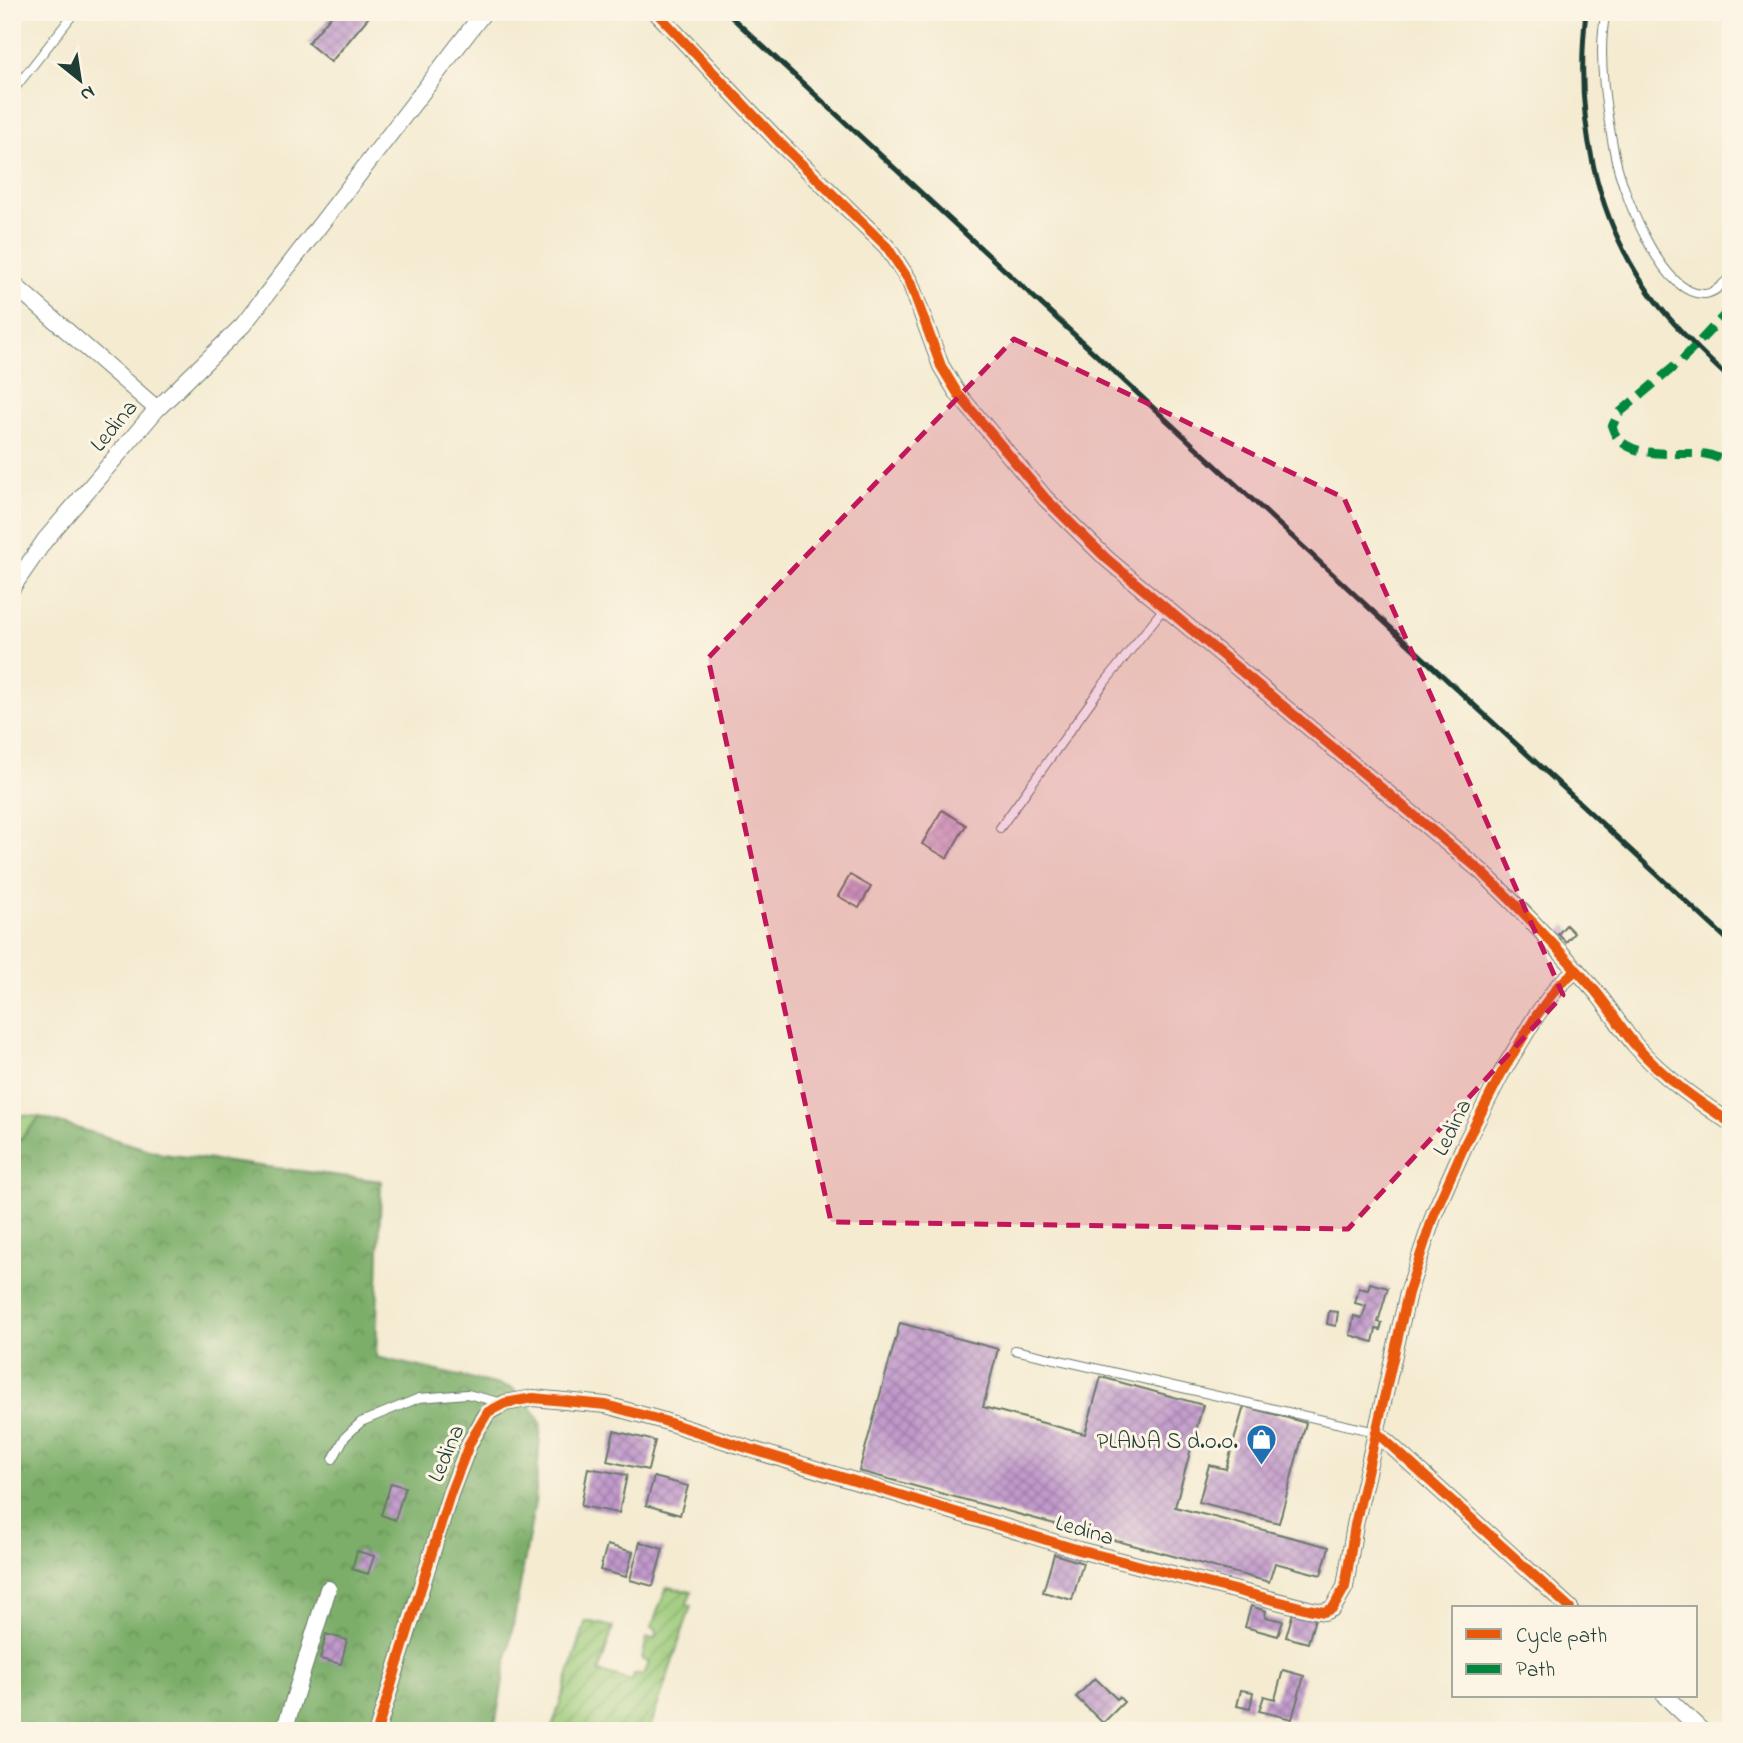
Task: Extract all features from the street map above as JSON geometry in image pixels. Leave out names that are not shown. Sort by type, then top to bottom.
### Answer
[{"type":"street","points":[[157,409],[243,325],[484,12]]},
{"type":"street","points":[[656,12],[780,143],[887,247],[910,282],[941,366],[958,394],[1045,498],[1107,559],[1164,608],[1482,872],[1540,927],[1653,1065],[1692,1098],[1731,1123]]},
{"type":"street","name":"Ledina","points":[[12,283],[157,409],[45,540],[12,588]]},
{"type":"street","name":"Ledina","points":[[377,1731],[446,1507],[465,1455],[488,1412],[505,1403],[533,1398],[606,1405],[664,1420],[1079,1550],[1324,1612],[1336,1605],[1345,1587],[1355,1525],[1408,1293],[1439,1202],[1501,1074],[1543,1006],[1558,986],[1576,970]]},
{"type":"street","points":[[1376,1432],[1568,1606]]},
{"type":"street","points":[[284,1731],[328,1589]]},
{"type":"street","points":[[1667,1698],[1702,1731]]},
{"type":"lane","points":[[12,92],[75,12]]},
{"type":"lane","points":[[1605,12],[1602,26],[1605,93],[1616,159],[1639,226],[1654,252],[1683,287],[1707,294],[1719,288],[1731,276]]},
{"type":"lane","points":[[1000,828],[1102,686],[1164,608]]},
{"type":"lane","points":[[1015,1350],[1376,1432]]},
{"type":"lane","points":[[333,1459],[345,1437],[361,1422],[419,1398],[467,1394],[505,1403]]},
{"type":"highlighted area","points":[[1014,339],[1344,498],[1563,995],[1348,1229],[831,1222],[708,658]]},
{"type":"green space","points":[[12,1114],[40,1117],[12,1149]]},
{"type":"green space","points":[[40,1117],[163,1154],[381,1181],[376,1357],[512,1388],[528,1402],[541,1423],[535,1502],[494,1731],[12,1731],[12,1149]]},
{"type":"green space","points":[[667,1587],[692,1592],[686,1605],[691,1606],[649,1731],[551,1731],[586,1621],[613,1627],[599,1672],[632,1681],[634,1674],[644,1674],[649,1663],[642,1659],[647,1638],[655,1638],[657,1630],[651,1628]]},
{"type":"building","points":[[334,12],[373,12],[331,62],[308,43]]},
{"type":"building","points":[[942,810],[966,825],[947,858],[922,844]]},
{"type":"building","points":[[850,875],[871,887],[859,908],[838,896]]},
{"type":"building","points":[[1566,925],[1574,933],[1566,942],[1558,934]]},
{"type":"building","points":[[1370,1283],[1388,1288],[1378,1322],[1382,1323],[1380,1330],[1376,1329],[1373,1342],[1350,1335],[1354,1316],[1362,1318],[1366,1306],[1355,1303],[1359,1288],[1368,1290]]},
{"type":"building","points":[[1329,1311],[1338,1312],[1336,1326],[1327,1324]]},
{"type":"building","points":[[900,1323],[998,1349],[983,1407],[1085,1434],[1101,1377],[1203,1405],[1175,1507],[1329,1547],[1321,1575],[1275,1563],[1269,1582],[859,1471]]},
{"type":"building","name":"PLANA S d.o.o.","points":[[1244,1406],[1306,1423],[1279,1523],[1199,1502],[1209,1465],[1226,1469]]},
{"type":"building","points":[[614,1431],[655,1441],[648,1470],[607,1461]]},
{"type":"building","points":[[588,1468],[627,1475],[619,1513],[581,1506]]},
{"type":"building","points":[[654,1477],[688,1486],[680,1515],[646,1505]]},
{"type":"building","points":[[391,1483],[405,1487],[395,1520],[381,1515]]},
{"type":"building","points":[[640,1542],[663,1549],[653,1586],[630,1580]]},
{"type":"building","points":[[607,1545],[633,1552],[626,1577],[600,1570]]},
{"type":"building","points":[[357,1551],[374,1556],[368,1574],[352,1569]]},
{"type":"building","points":[[1054,1554],[1083,1563],[1072,1600],[1043,1592]]},
{"type":"building","points":[[1251,1606],[1266,1611],[1265,1617],[1283,1621],[1278,1636],[1245,1627]]},
{"type":"building","points":[[1294,1609],[1316,1615],[1308,1643],[1286,1637]]},
{"type":"building","points":[[326,1634],[347,1640],[341,1664],[320,1659]]},
{"type":"building","points":[[1283,1670],[1304,1676],[1292,1719],[1259,1711],[1264,1696],[1275,1699]]},
{"type":"building","points":[[1095,1678],[1117,1699],[1119,1697],[1124,1702],[1103,1723],[1076,1697]]},
{"type":"building","points":[[1241,1690],[1253,1692],[1250,1709],[1237,1706]]},
{"type":"railway","points":[[726,12],[1731,943]]},
{"type":"railway","points":[[1586,12],[1583,90],[1587,129],[1604,204],[1637,275],[1660,307],[1694,345],[1731,380]]},
{"type":"marked path","points":[[1731,308],[1682,360],[1618,414],[1612,427],[1618,438],[1627,446],[1638,450],[1705,454],[1731,463]]},
{"type":"cycle path","points":[[656,12],[780,143],[887,247],[910,282],[941,366],[958,394],[1045,498],[1107,559],[1482,872],[1577,970],[1646,1057],[1680,1087],[1731,1123]]},
{"type":"cycle path","points":[[377,1731],[450,1494],[470,1442],[488,1412],[505,1403],[533,1398],[606,1405],[1079,1550],[1308,1609],[1324,1612],[1333,1608],[1345,1587],[1355,1525],[1408,1293],[1434,1214],[1465,1144],[1501,1074],[1536,1016],[1558,986],[1576,970]]},
{"type":"cycle path","points":[[1376,1432],[1568,1606]]},
{"type":"place","name":"PLANA S d.o.o.","points":[[1261,1467]]}]
